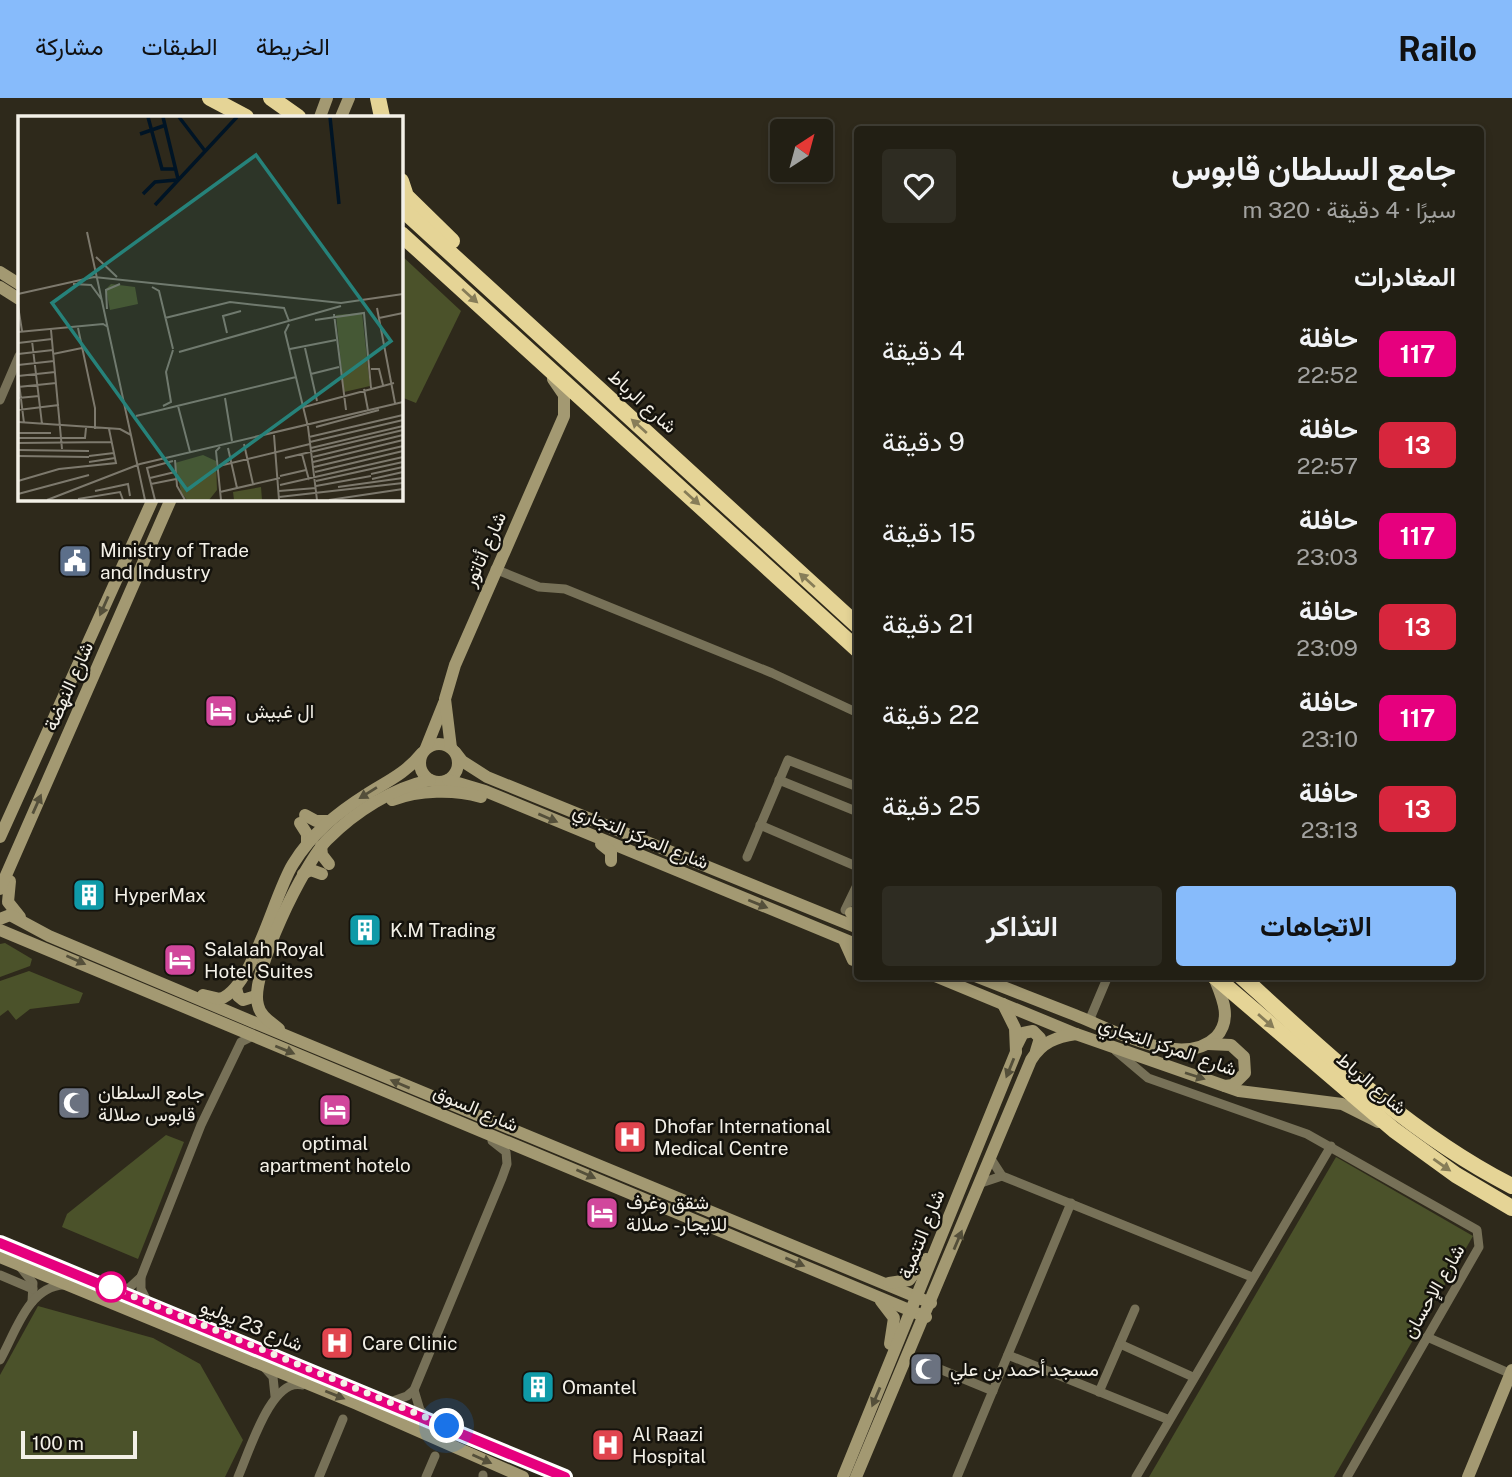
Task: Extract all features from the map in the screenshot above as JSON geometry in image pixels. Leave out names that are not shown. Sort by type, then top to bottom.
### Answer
[{"type":"highway","points":[[196,98],[225,116]]},
{"type":"highway","points":[[210,98],[244,116]]},
{"type":"highway","points":[[271,98],[297,116]]},
{"type":"highway","points":[[378,98],[382,116]]},
{"type":"highway","points":[[402,184],[406,196],[510,298],[531,328]]},
{"type":"highway","name":"شارع الرباط","points":[[402,209],[854,622]]},
{"type":"highway","name":"شارع الرباط","points":[[402,235],[854,646]]},
{"type":"highway","points":[[402,246],[425,266],[449,277]]},
{"type":"highway","name":"شارع الرباط","points":[[1219,980],[1394,1130],[1456,1175],[1512,1208]]},
{"type":"highway","name":"شارع الرباط","points":[[1245,980],[1321,1050],[1400,1115],[1450,1150],[1512,1186]]},
{"type":"street","points":[[320,116],[327,98]]},
{"type":"street","points":[[341,116],[349,98]]},
{"type":"street","points":[[0,272],[18,283]]},
{"type":"street","points":[[0,287],[18,298]]},
{"type":"street","name":"شارع أتاتور","points":[[424,750],[445,699],[455,665],[495,569],[564,416],[564,395],[558,384],[518,339]]},
{"type":"street","points":[[0,400],[18,358]]},
{"type":"street","name":"شارع النهضة","points":[[0,837],[153,500]]},
{"type":"street","name":"شارع النهضة","points":[[0,889],[171,500]]},
{"type":"street","points":[[495,569],[539,587],[565,589],[772,673],[854,711]]},
{"type":"street","name":"شارع أتاتور","points":[[445,699],[453,750]]},
{"type":"street","points":[[179,991],[220,999],[236,988],[290,869],[307,844],[328,821],[400,776],[424,750],[438,743],[453,750],[458,764],[448,780],[430,780],[403,788],[369,808],[321,846],[303,874],[271,944],[257,996],[261,1013],[288,1036]]},
{"type":"street","points":[[424,750],[419,765],[430,780]]},
{"type":"street","name":"شارع المركز التجاري","points":[[453,750],[462,761],[488,777],[631,831],[854,926]]},
{"type":"street","points":[[747,857],[786,762],[791,760],[854,785]]},
{"type":"street","name":"شارع المركز التجاري","points":[[448,780],[513,803],[854,943]]},
{"type":"street","points":[[779,780],[854,810]]},
{"type":"street","points":[[369,808],[400,797],[426,793],[462,793],[513,803]]},
{"type":"street","points":[[307,844],[302,819],[328,821]]},
{"type":"street","points":[[760,825],[854,865]]},
{"type":"street","points":[[583,833],[607,848],[612,856],[611,861]]},
{"type":"street","points":[[303,874],[311,870],[326,869],[321,846]]},
{"type":"street","points":[[18,848],[7,896],[11,908],[28,925]]},
{"type":"street","points":[[626,865],[635,860],[661,865]]},
{"type":"street","name":"شارع السوق","points":[[0,919],[10,915],[28,925],[109,954],[179,991],[931,1303]]},
{"type":"street","name":"شارع السوق","points":[[0,930],[6,937],[39,945],[251,1037],[555,1160],[926,1317]]},
{"type":"street","points":[[844,939],[851,948],[853,960]]},
{"type":"street","name":"شارع المركز التجاري","points":[[945,980],[1076,1034],[1224,1086],[1239,1091],[1342,1104],[1394,1130]]},
{"type":"street","name":"شارع المركز التجاري","points":[[985,980],[1136,1040],[1172,1049],[1192,1050],[1209,1045],[1222,1030],[1226,1015],[1215,980]]},
{"type":"street","points":[[1089,1021],[1106,980]]},
{"type":"street","points":[[236,988],[238,996],[243,1000],[257,996]]},
{"type":"street","points":[[1003,1004],[1016,1028],[1017,1046]]},
{"type":"street","points":[[1017,1046],[1023,1033],[1033,1031],[1040,1043],[1035,1055]]},
{"type":"street","points":[[1035,1055],[1056,1037],[1076,1034]]},
{"type":"street","points":[[148,1303],[142,1293],[141,1277],[201,1125],[241,1042],[251,1037]]},
{"type":"street","points":[[1209,1045],[1231,1045],[1244,1057],[1245,1073],[1233,1085],[1224,1086]]},
{"type":"street","name":"شارع التنمية","points":[[843,1477],[1017,1046]]},
{"type":"street","points":[[1114,1048],[1148,1078],[1307,1134],[1331,1146],[1167,1419],[1136,1477]]},
{"type":"street","name":"شارع التنمية","points":[[856,1477],[1035,1055]]},
{"type":"street","points":[[428,1418],[420,1410],[414,1390],[507,1164],[506,1152],[499,1144],[440,1114]]},
{"type":"street","name":"شارع الإحسان","points":[[1331,1146],[1477,1230],[1479,1247],[1347,1477]]},
{"type":"street","points":[[507,1164],[524,1154],[555,1160]]},
{"type":"street","points":[[991,1159],[1002,1176],[1251,1277]]},
{"type":"street","points":[[981,1183],[1002,1176]]},
{"type":"street","points":[[957,1477],[1071,1203]]},
{"type":"street","name":"شارع 23 يوليو","points":[[0,1243],[390,1402],[565,1477]]},
{"type":"street","points":[[884,1283],[909,1280],[936,1249]]},
{"type":"street","name":"شارع 23 يوليو","points":[[0,1257],[310,1384],[523,1477]]},
{"type":"street","points":[[17,1264],[33,1283],[32,1302]]},
{"type":"street","points":[[0,1275],[33,1289]]},
{"type":"street","points":[[118,1290],[129,1288],[141,1277]]},
{"type":"street","points":[[0,1360],[3,1347],[32,1302],[49,1288],[69,1285]]},
{"type":"street","points":[[876,1296],[889,1308],[894,1318],[890,1364]]},
{"type":"street","points":[[1098,1392],[1135,1309]]},
{"type":"street","points":[[1427,1337],[1511,1372],[1470,1476]]},
{"type":"street","points":[[1120,1343],[1193,1377]]},
{"type":"street","points":[[1008,1355],[1167,1419]]},
{"type":"street","points":[[925,1363],[993,1391]]},
{"type":"street","points":[[239,1477],[274,1397],[273,1377],[261,1364]]},
{"type":"street","points":[[274,1397],[289,1385],[310,1384]]},
{"type":"street","points":[[390,1402],[414,1390]]},
{"type":"street","points":[[319,1477],[343,1419]]},
{"type":"street","points":[[426,1477],[435,1456]]},
{"type":"green space","points":[[402,256],[461,311],[416,403],[402,397]]},
{"type":"green space","points":[[5,943],[32,959],[30,966],[0,977],[0,944]]},
{"type":"green space","points":[[29,971],[83,993],[79,1003],[30,1009],[16,1020],[8,1010],[0,1016],[0,981]]},
{"type":"green space","points":[[166,1135],[184,1142],[138,1259],[62,1227],[67,1214]]},
{"type":"green space","points":[[1336,1157],[1473,1236],[1334,1477],[1149,1477]]},
{"type":"green space","points":[[38,1306],[153,1338],[200,1364],[243,1440],[225,1477],[0,1477],[0,1375]]},
{"type":"bus line","name":"117","points":[[0,1243],[339,1381],[565,1477]]},
{"type":"place","name":"Ministry of Trade and Industry","points":[[75,561]]},
{"type":"place","name":"ال غبيش","points":[[221,711]]},
{"type":"place","name":"HyperMax","points":[[89,895]]},
{"type":"place","name":"K.M Trading","points":[[365,930]]},
{"type":"place","name":"Salalah Royal Hotel Suites","points":[[180,960]]},
{"type":"place","name":"جامع السلطان قابوس صلالة","points":[[74,1103]]},
{"type":"place","name":"optimal apartment hotelo","points":[[335,1110]]},
{"type":"place","name":"Dhofar International Medical Centre","points":[[630,1137]]},
{"type":"place","name":"شقق وغرف للايجار - صلالة","points":[[602,1213]]},
{"type":"place","name":"Care Clinic","points":[[337,1343]]},
{"type":"place","name":"مسجد أحمد بن علي","points":[[926,1369]]},
{"type":"place","name":"Omantel","points":[[538,1387]]},
{"type":"place","name":"Al Raazi Hospital","points":[[608,1445]]},
{"type":"route","points":[[111,1287],[447,1426]]}]
